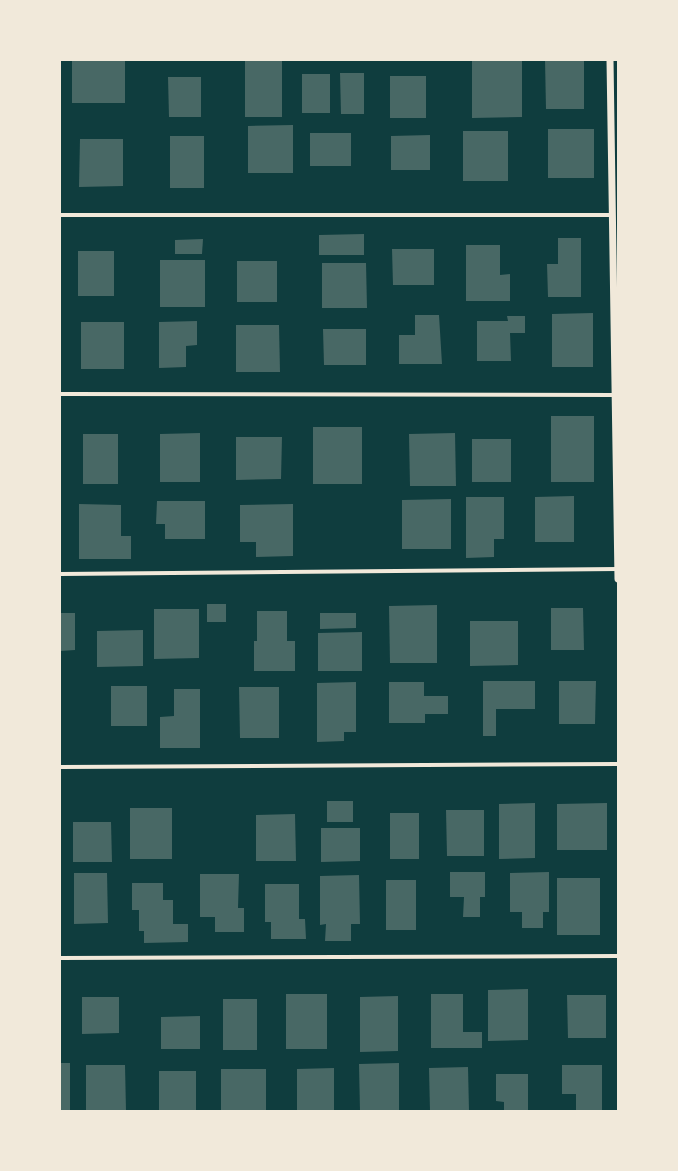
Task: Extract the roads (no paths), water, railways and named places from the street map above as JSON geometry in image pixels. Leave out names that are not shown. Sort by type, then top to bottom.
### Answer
[{"type":"street","points":[[610,60],[618,579]]},
{"type":"street","points":[[60,215],[612,215]]},
{"type":"street","points":[[60,394],[615,395]]},
{"type":"street","points":[[60,574],[618,568]]},
{"type":"street","points":[[60,766],[618,764]]},
{"type":"street","points":[[60,958],[618,956]]}]
